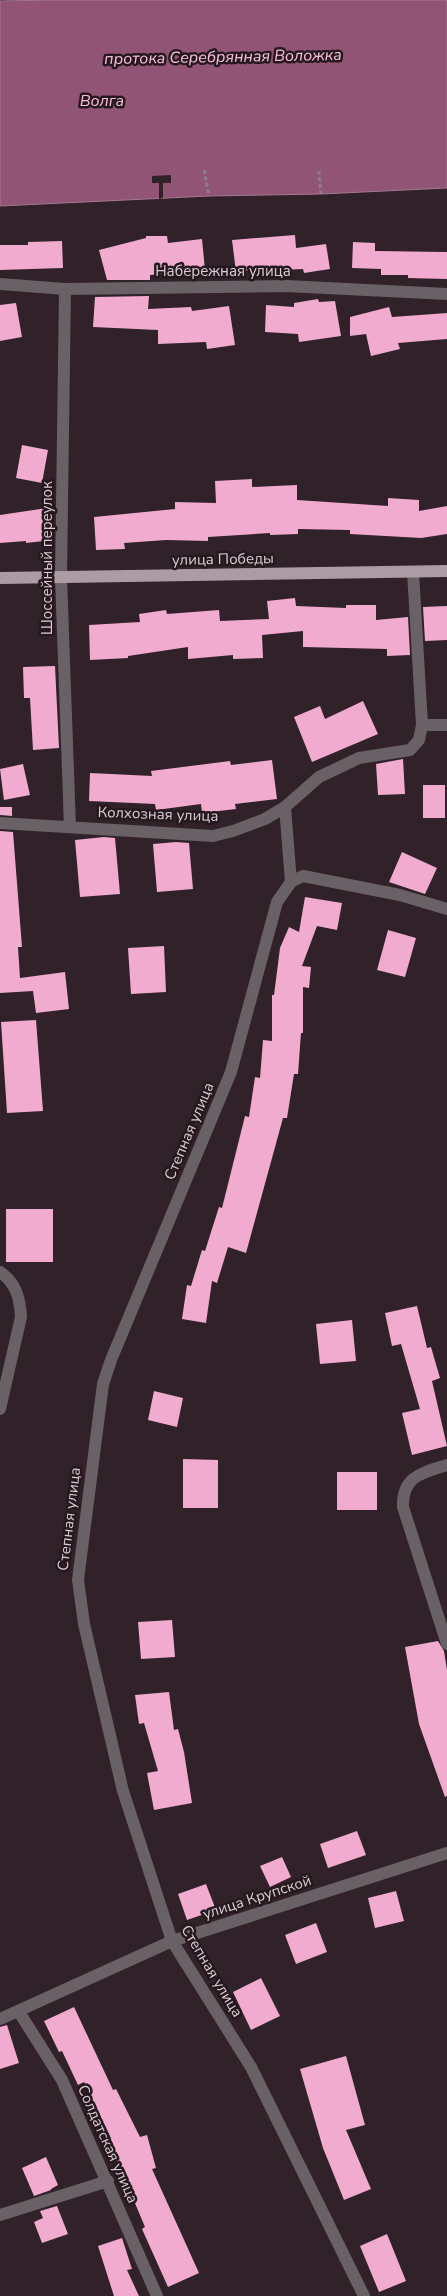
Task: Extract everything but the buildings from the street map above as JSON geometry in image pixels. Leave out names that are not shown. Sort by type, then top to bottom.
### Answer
[{"type":"main road","name":"улица Победы","points":[[0,578],[447,571]]},
{"type":"street","name":"Набережная улица","points":[[0,284],[65,289],[286,286],[447,294]]},
{"type":"street","name":"Шоссейный переулок","points":[[65,289],[61,577],[70,827]]},
{"type":"street","name":"Колхозная улица","points":[[0,823],[213,836],[265,819],[285,808],[319,777],[359,758],[410,750],[419,740],[422,725],[413,572]]},
{"type":"street","points":[[422,725],[447,725]]},
{"type":"street","points":[[285,808],[291,882],[303,876],[314,877],[400,895],[447,909]]},
{"type":"street","name":"Степная улица","points":[[291,882],[277,902],[232,1072],[110,1360],[103,1384],[78,1580],[84,1624],[124,1792],[172,1941],[251,2067],[364,2296]]},
{"type":"street","points":[[0,1272],[15,1286],[20,1303],[21,1317],[0,1409]]},
{"type":"street","points":[[447,1465],[421,1473],[412,1479],[406,1487],[403,1497],[404,1507],[447,1644]]},
{"type":"street","name":"улица Крупской","points":[[0,2019],[172,1941],[447,1853]]},
{"type":"street","name":"Солдатская улица","points":[[19,2012],[62,2080],[157,2296]]},
{"type":"street","points":[[0,2215],[108,2181]]},
{"type":"path","points":[[204,170],[208,196]]},
{"type":"path","points":[[318,171],[321,194]]},
{"type":"water","name":"Волга","points":[[447,0],[447,188],[321,194],[209,196],[0,206],[0,1]]},
{"type":"pier","points":[[171,175],[171,183],[163,183],[163,198],[159,199],[159,183],[152,183],[152,176]]},
{"type":"water label","name":"протока Серебрянная Воложка","points":[[223,57]]}]
